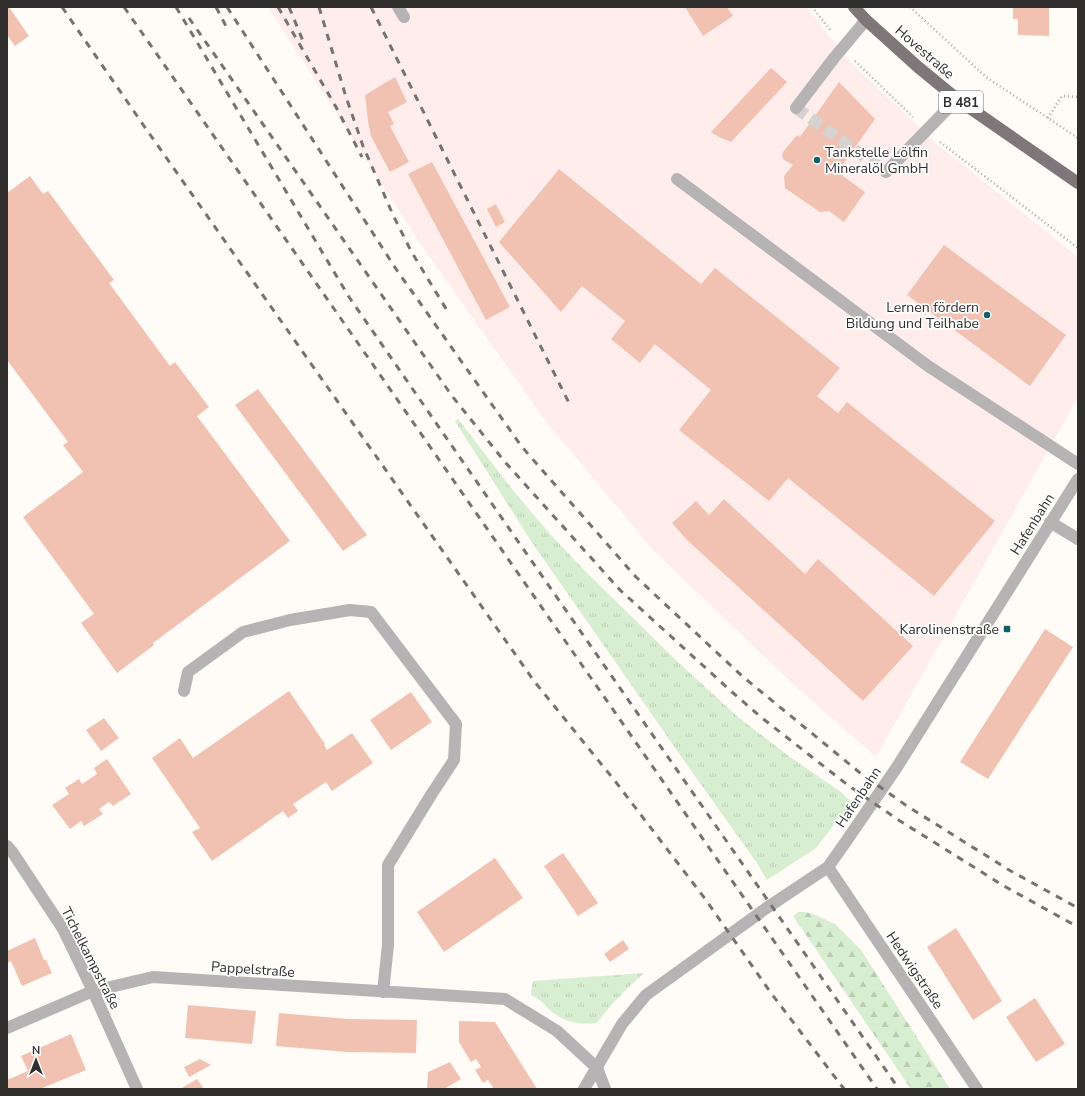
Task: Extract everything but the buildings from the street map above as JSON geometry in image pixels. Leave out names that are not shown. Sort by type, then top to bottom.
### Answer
[{"type":"main road","name":"Hovestraße","points":[[854,7],[866,20],[918,67],[958,100],[1078,183]]},
{"type":"street","points":[[796,108],[834,58],[866,20]]},
{"type":"street","points":[[886,172],[958,100]]},
{"type":"street","points":[[677,179],[928,366],[1078,464]]},
{"type":"street","name":"Hafenbahn","points":[[584,1089],[622,1024],[646,995],[765,909],[828,868],[897,767],[1078,479]]},
{"type":"street","points":[[1050,522],[1078,539]]},
{"type":"street","points":[[184,691],[188,672],[243,632],[290,620],[350,610],[371,612],[456,724],[454,760],[388,865],[388,945],[383,992]]},
{"type":"street","name":"Tichelkampstraße","points":[[7,846],[63,929],[93,991],[137,1089]]},
{"type":"street","name":"Hedwigstraße","points":[[828,868],[977,1089]]},
{"type":"street","name":"Pappelstraße","points":[[7,1028],[93,991],[153,978],[505,1000],[557,1031],[596,1068]]},
{"type":"street","points":[[596,1068],[605,1089]]},
{"type":"path","points":[[910,7],[986,77],[1078,138]]},
{"type":"path","points":[[1048,118],[1062,96],[1078,97]]},
{"type":"shaded area","points":[[268,7],[806,7],[854,66],[939,146],[1078,257],[1078,397],[876,757],[792,683],[655,552],[547,423],[424,249]]},
{"type":"green space","points":[[458,419],[512,489],[550,534],[586,572],[679,663],[738,717],[790,757],[852,801],[816,848],[767,880],[757,863],[531,541],[455,421]]},
{"type":"green space","points":[[798,912],[813,914],[835,924],[861,950],[950,1089],[911,1089],[793,916]]},
{"type":"green space","points":[[644,973],[619,996],[597,1023],[577,1023],[565,1020],[531,995],[533,981]]},
{"type":"tunnel","points":[[796,108],[886,172]]},
{"type":"railway","points":[[62,7],[534,681],[615,781],[706,900],[771,993],[844,1089]]},
{"type":"railway","points":[[124,7],[877,1089]]},
{"type":"railway","points":[[176,7],[349,297],[899,1089]]},
{"type":"railway","points":[[216,7],[227,28]]},
{"type":"railway","points":[[227,7],[396,269],[522,447],[636,577],[742,676],[859,772],[907,806],[1009,870],[1078,908]]},
{"type":"railway","points":[[278,7],[336,107],[362,157]]},
{"type":"railway","points":[[289,7],[303,41]]},
{"type":"railway","points":[[319,7],[346,97],[363,146],[393,215],[411,251],[448,312]]},
{"type":"railway","points":[[371,7],[570,405]]},
{"type":"railway","points":[[189,18],[452,396],[505,462],[620,590],[762,718],[849,786],[897,819],[1004,886],[1078,927]]},
{"type":"place","name":"Tankstelle Lölfin Mineralöl GmbH","points":[[817,160]]},
{"type":"place","name":"Lernen fördern Bildung und Teilhabe","points":[[987,315]]},
{"type":"place","name":"Karolinenstraße","points":[[1007,629]]}]
